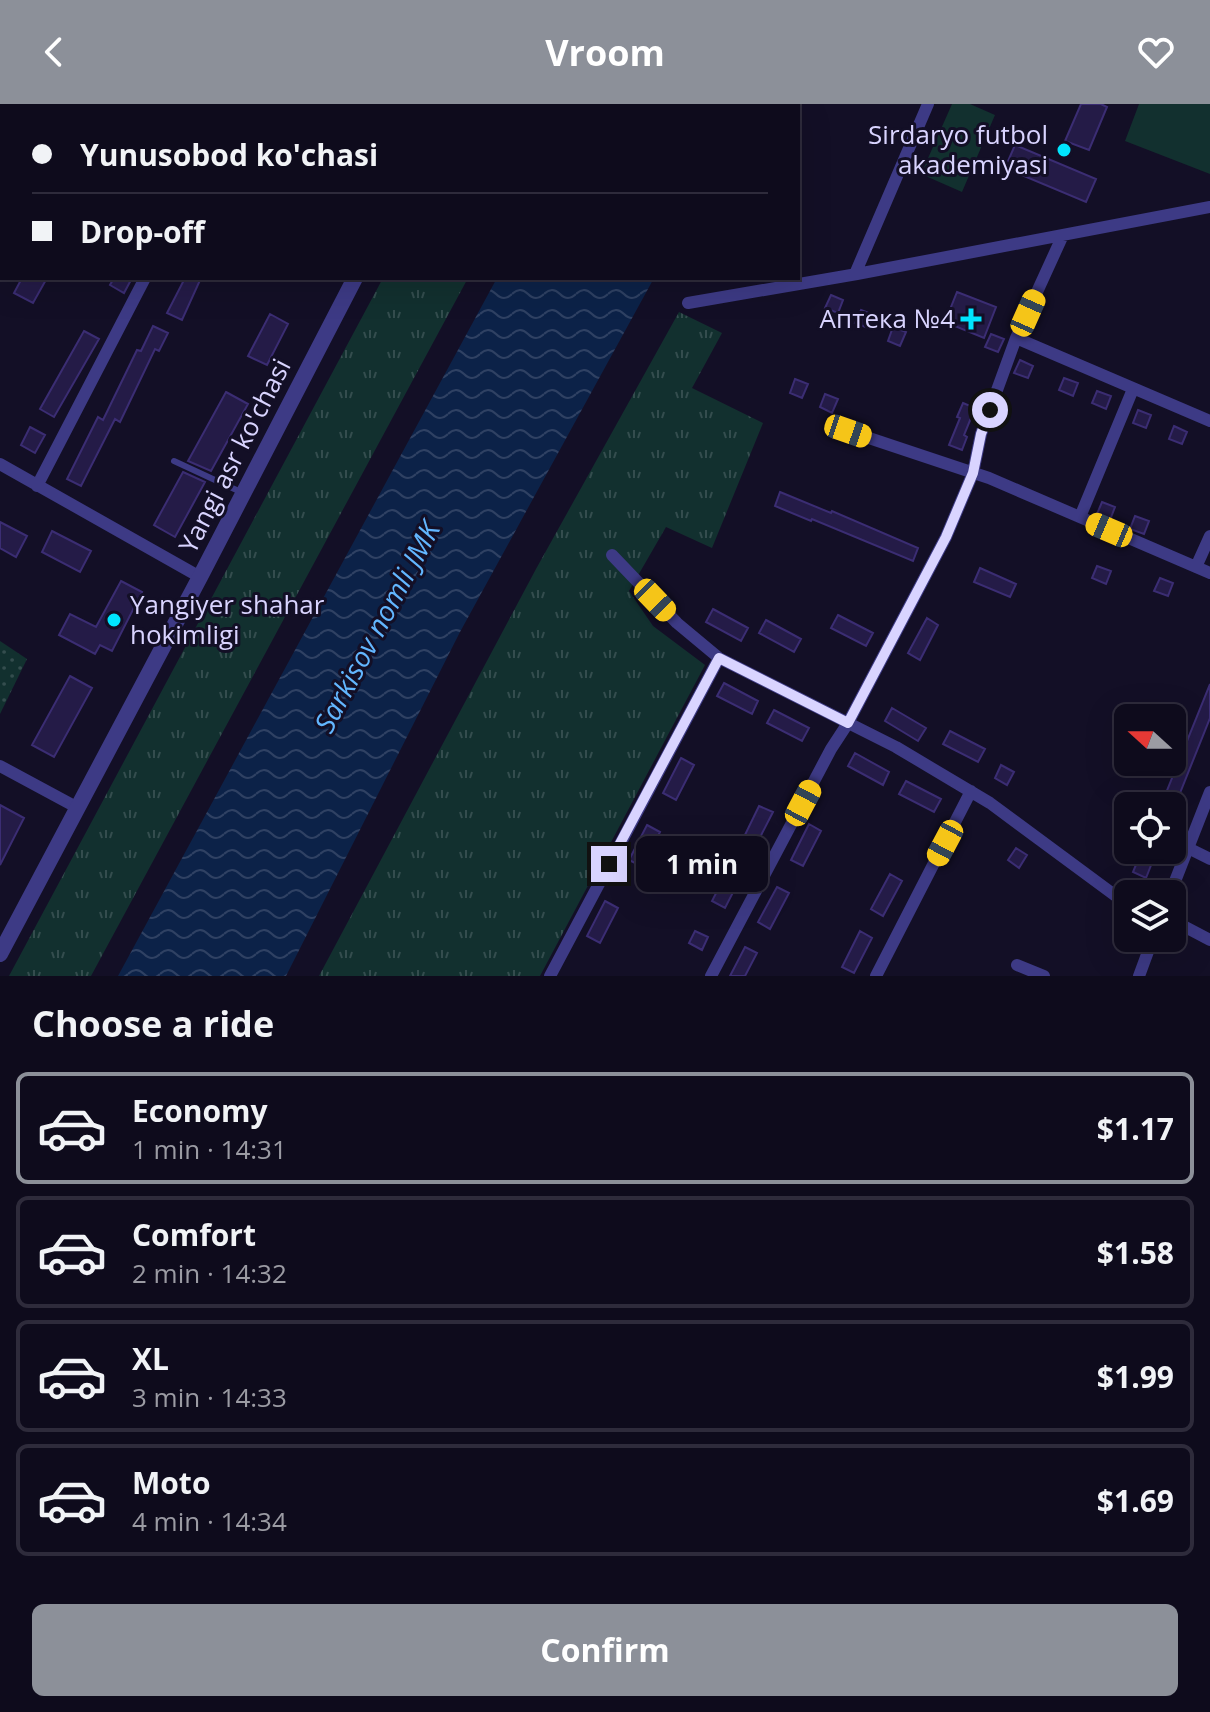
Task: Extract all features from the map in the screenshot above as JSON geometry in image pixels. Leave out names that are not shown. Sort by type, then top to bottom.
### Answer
[{"type":"street","points":[[855,274],[928,104]]},
{"type":"street","points":[[688,303],[1210,207]]},
{"type":"street","points":[[711,976],[946,537],[973,473],[981,434],[1016,338],[1063,235]]},
{"type":"street","points":[[37,486],[144,280]]},
{"type":"street","name":"Yangi asr ko'chasi","points":[[0,954],[354,280]]},
{"type":"street","points":[[1016,338],[1210,421]]},
{"type":"street","points":[[1080,517],[1133,389]]},
{"type":"street","points":[[848,431],[989,478],[1210,573]]},
{"type":"street","points":[[0,464],[200,577]]},
{"type":"street","points":[[1196,567],[1210,536]]},
{"type":"street","points":[[612,555],[677,623],[719,658],[896,747],[971,791],[1114,895]]},
{"type":"street","points":[[550,976],[719,658]]},
{"type":"street","points":[[0,766],[78,808]]},
{"type":"street","points":[[876,976],[971,791]]},
{"type":"street","points":[[1175,880],[1210,792]]},
{"type":"street","points":[[1188,848],[1210,859]]},
{"type":"street","points":[[1186,927],[1210,940]]},
{"type":"street","points":[[1139,976],[1148,952]]},
{"type":"street","points":[[1017,965],[1044,976]]},
{"type":"lane","points":[[174,461],[243,493]]},
{"type":"green space","points":[[952,104],[970,104],[995,115],[962,192],[921,174]]},
{"type":"green space","points":[[1139,104],[1210,104],[1210,174],[1125,141]]},
{"type":"green space","points":[[382,280],[467,280],[91,976],[9,976]]},
{"type":"green space","points":[[679,312],[722,333],[692,388],[763,423],[712,548],[666,527],[629,591],[653,626],[705,665],[540,976],[319,976],[536,569]]},
{"type":"green space","points":[[0,641],[27,659],[0,714]]},
{"type":"water","name":"Sarkisov nomli JMK","points":[[496,280],[653,280],[460,632],[286,976],[118,976]]},
{"type":"building","points":[[1081,104],[1107,107],[1089,150],[1065,141]]},
{"type":"building","points":[[1015,145],[1096,179],[1086,202],[1005,168]]},
{"type":"building","points":[[21,280],[46,280],[33,303],[14,293]]},
{"type":"building","points":[[113,280],[131,280],[124,293],[110,285]]},
{"type":"building","points":[[184,280],[200,280],[182,320],[167,313]]},
{"type":"building","points":[[957,292],[996,307],[984,338],[945,322]]},
{"type":"building","points":[[831,295],[843,300],[838,313],[825,308]]},
{"type":"building","points":[[861,310],[874,315],[868,328],[855,323]]},
{"type":"building","points":[[270,314],[288,324],[267,365],[248,356]]},
{"type":"building","points":[[153,326],[168,333],[159,351],[155,349],[120,422],[115,419],[81,486],[67,479],[98,417],[103,420],[137,350],[141,351]]},
{"type":"building","points":[[893,327],[906,332],[900,346],[888,341]]},
{"type":"building","points":[[84,331],[99,339],[54,417],[40,409]]},
{"type":"building","points":[[991,334],[1004,339],[998,352],[985,347]]},
{"type":"building","points":[[1020,360],[1033,366],[1028,378],[1014,373]]},
{"type":"building","points":[[1064,378],[1078,383],[1073,396],[1059,390]]},
{"type":"building","points":[[795,379],[808,384],[802,398],[790,393]]},
{"type":"building","points":[[1097,391],[1111,396],[1106,409],[1092,403]]},
{"type":"building","points":[[226,392],[248,404],[211,471],[188,461]]},
{"type":"building","points":[[825,394],[838,399],[832,413],[820,407]]},
{"type":"building","points":[[963,403],[975,408],[964,435],[967,437],[962,450],[949,445]]},
{"type":"building","points":[[1138,410],[1151,415],[1146,428],[1133,423]]},
{"type":"building","points":[[1174,426],[1187,432],[1182,444],[1169,439]]},
{"type":"building","points":[[30,427],[45,435],[35,453],[21,445]]},
{"type":"building","points":[[183,472],[205,482],[175,537],[154,525]]},
{"type":"building","points":[[780,492],[918,548],[913,561],[775,506]]},
{"type":"building","points":[[1102,502],[1115,507],[1110,520],[1097,514]]},
{"type":"building","points":[[1135,516],[1149,521],[1144,534],[1130,529]]},
{"type":"building","points":[[0,522],[27,536],[16,557],[0,548]]},
{"type":"building","points":[[52,531],[91,551],[80,572],[42,552]]},
{"type":"building","points":[[1097,566],[1111,571],[1106,584],[1092,578]]},
{"type":"building","points":[[980,568],[1016,584],[1010,597],[974,582]]},
{"type":"building","points":[[1160,578],[1173,583],[1168,596],[1154,591]]},
{"type":"building","name":"Yangiyer shahar hokimligi","points":[[121,581],[142,592],[112,651],[100,645],[95,654],[59,635],[70,614],[96,627]]},
{"type":"building","points":[[713,609],[748,628],[741,641],[706,622]]},
{"type":"building","points":[[838,615],[873,633],[866,646],[831,628]]},
{"type":"building","points":[[927,618],[938,625],[920,660],[908,653]]},
{"type":"building","points":[[766,620],[801,639],[794,652],[759,633]]},
{"type":"building","points":[[70,676],[92,688],[54,757],[32,745]]},
{"type":"building","points":[[724,683],[758,701],[752,714],[717,696]]},
{"type":"building","points":[[1210,684],[1210,718],[1180,792],[1166,792],[1173,776],[1186,776],[1186,743]]},
{"type":"building","points":[[892,708],[926,728],[918,741],[885,721]]},
{"type":"building","points":[[774,710],[809,728],[802,741],[767,723]]},
{"type":"building","points":[[950,731],[985,749],[978,762],[943,744]]},
{"type":"building","points":[[855,753],[889,772],[883,785],[848,766]]},
{"type":"building","points":[[681,758],[694,765],[676,800],[663,793]]},
{"type":"building","points":[[1001,765],[1014,772],[1007,785],[995,778]]},
{"type":"building","points":[[906,781],[941,799],[934,812],[899,794]]},
{"type":"building","points":[[0,805],[24,818],[0,865]]},
{"type":"building","points":[[759,806],[773,812],[755,847],[742,841]]},
{"type":"building","points":[[809,824],[821,831],[803,866],[791,860]]},
{"type":"building","points":[[647,825],[660,832],[643,867],[629,860]]},
{"type":"building","points":[[1016,848],[1027,855],[1019,868],[1008,860]]},
{"type":"building","points":[[1136,864],[1152,864],[1146,878],[1133,872]]},
{"type":"building","points":[[730,866],[743,873],[725,908],[712,901]]},
{"type":"building","points":[[890,874],[902,881],[883,916],[871,909]]},
{"type":"building","points":[[777,887],[789,893],[770,929],[758,922]]},
{"type":"building","points":[[605,901],[618,908],[600,943],[587,936]]},
{"type":"building","points":[[695,931],[708,937],[702,950],[689,943]]},
{"type":"building","points":[[860,931],[872,938],[854,973],[842,967]]},
{"type":"building","points":[[745,947],[757,953],[745,976],[730,976]]},
{"type":"place","name":"Sirdaryo futbol akademiyasi","points":[[1064,150]]},
{"type":"place","name":"Аптека №4","points":[[971,319]]},
{"type":"place","name":"Yangiyer shahar hokimligi","points":[[114,620]]},
{"type":"route","points":[[609,864],[719,658],[848,723],[946,537],[973,473],[981,434],[990,410]]}]
